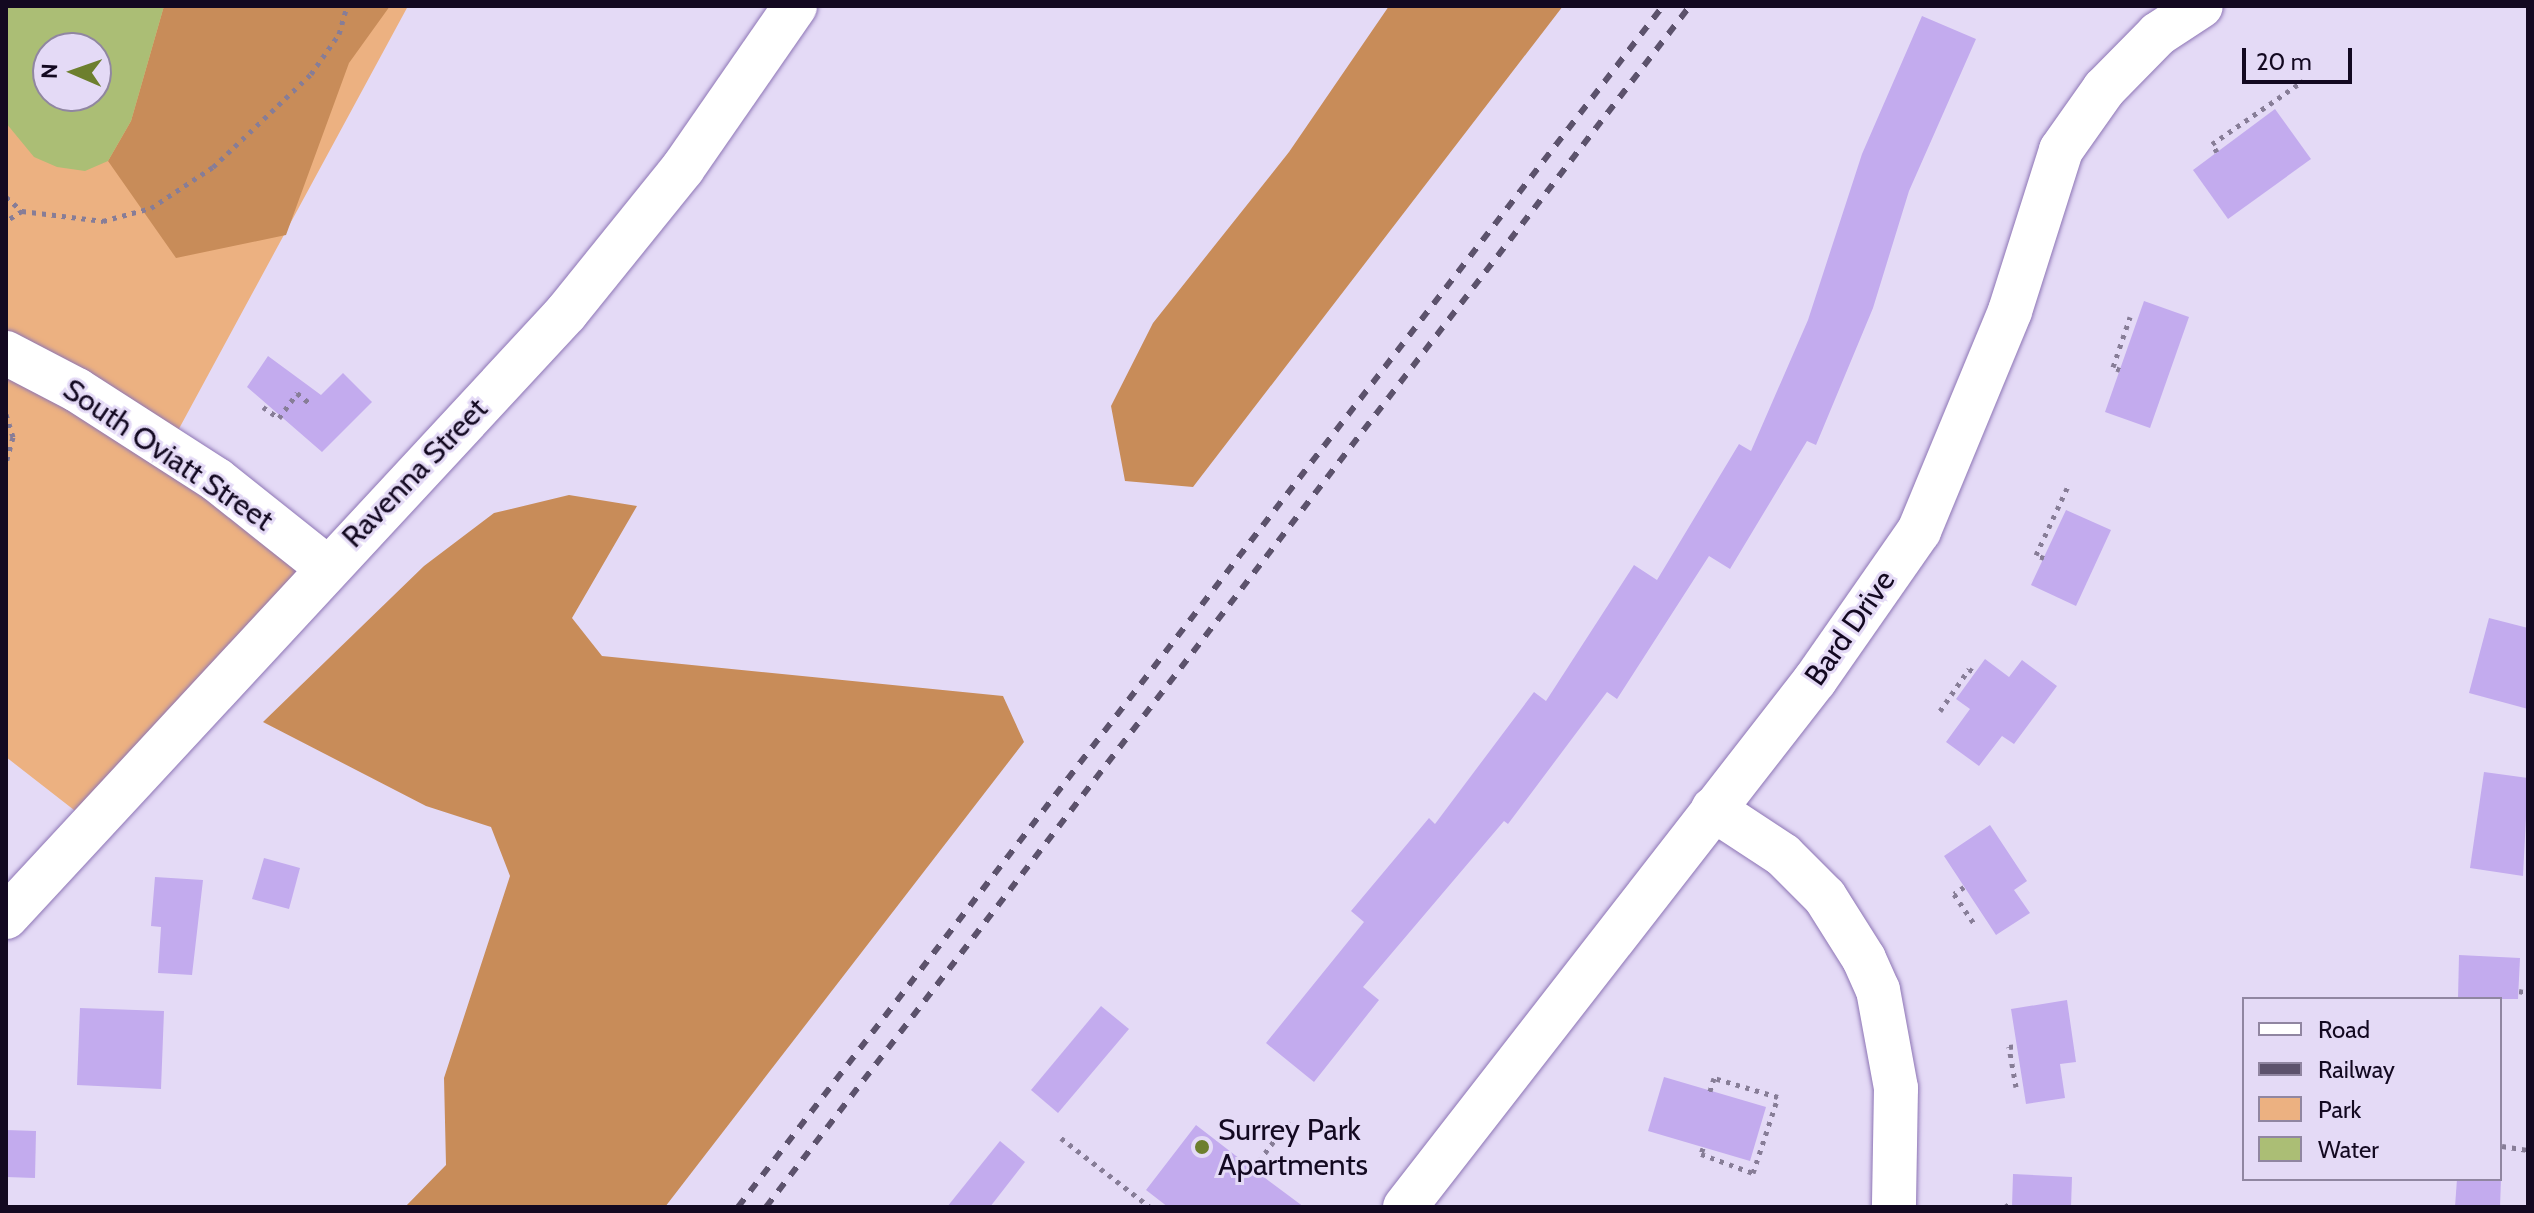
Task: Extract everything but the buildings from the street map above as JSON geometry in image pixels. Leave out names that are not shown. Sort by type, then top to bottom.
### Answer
[{"type":"street","name":"Ravenna Street","points":[[6,917],[325,566],[566,313],[683,168],[795,6]]},
{"type":"street","name":"Bard Drive","points":[[1405,1207],[1815,680],[1919,531],[2010,311],[2061,150],[2104,89],[2158,34],[2201,6]]},
{"type":"street","name":"South Oviatt Street","points":[[6,353],[217,480],[325,566]]},
{"type":"street","points":[[1713,809],[1783,855],[1825,897],[1869,970],[1896,1088],[1894,1207]]},
{"type":"path","points":[[6,197],[22,211],[103,221],[151,208],[213,167],[311,74],[339,34],[347,6]]},
{"type":"path","points":[[2217,152],[2212,144],[2303,81]]},
{"type":"path","points":[[6,221],[22,211]]},
{"type":"path","points":[[2120,370],[2113,367],[2130,317]]},
{"type":"path","points":[[263,407],[279,418],[297,393],[312,405]]},
{"type":"path","points":[[6,414],[13,437],[6,463]]},
{"type":"path","points":[[2044,558],[2036,555],[2068,486]]},
{"type":"path","points":[[1940,711],[1969,669],[1975,673]]},
{"type":"path","points":[[1964,887],[1954,894],[1975,925]]},
{"type":"path","points":[[2519,991],[2528,993]]},
{"type":"path","points":[[2016,1087],[2009,1047],[2017,1046]]},
{"type":"path","points":[[1703,1148],[1701,1154],[1753,1173],[1778,1097],[1714,1078],[1710,1091]]},
{"type":"path","points":[[1253,1169],[1289,1121]]},
{"type":"path","points":[[1061,1138],[1150,1207]]},
{"type":"path","points":[[2502,1146],[2528,1150]]},
{"type":"path","points":[[2005,1207],[2012,1202]]},
{"type":"green space","points":[[6,6],[408,6],[168,449],[325,566],[92,824],[6,757]]},
{"type":"shaded area","points":[[164,6],[390,6],[349,63],[286,235],[176,258],[108,161],[131,121]]},
{"type":"shaded area","points":[[1389,6],[1563,6],[1193,487],[1125,481],[1111,406],[1153,323],[1289,152]]},
{"type":"shaded area","points":[[569,495],[637,506],[572,618],[602,656],[1003,696],[1024,742],[665,1207],[405,1207],[446,1165],[444,1078],[510,876],[491,827],[426,806],[263,722],[424,566],[494,513]]},
{"type":"water","points":[[6,6],[164,6],[131,121],[108,161],[85,171],[57,167],[34,157],[6,123]]},
{"type":"railway","points":[[738,1207],[1663,6]]},
{"type":"railway","points":[[766,1207],[1690,6]]},
{"type":"place","name":"Surrey Park Apartments","points":[[1202,1147]]}]
